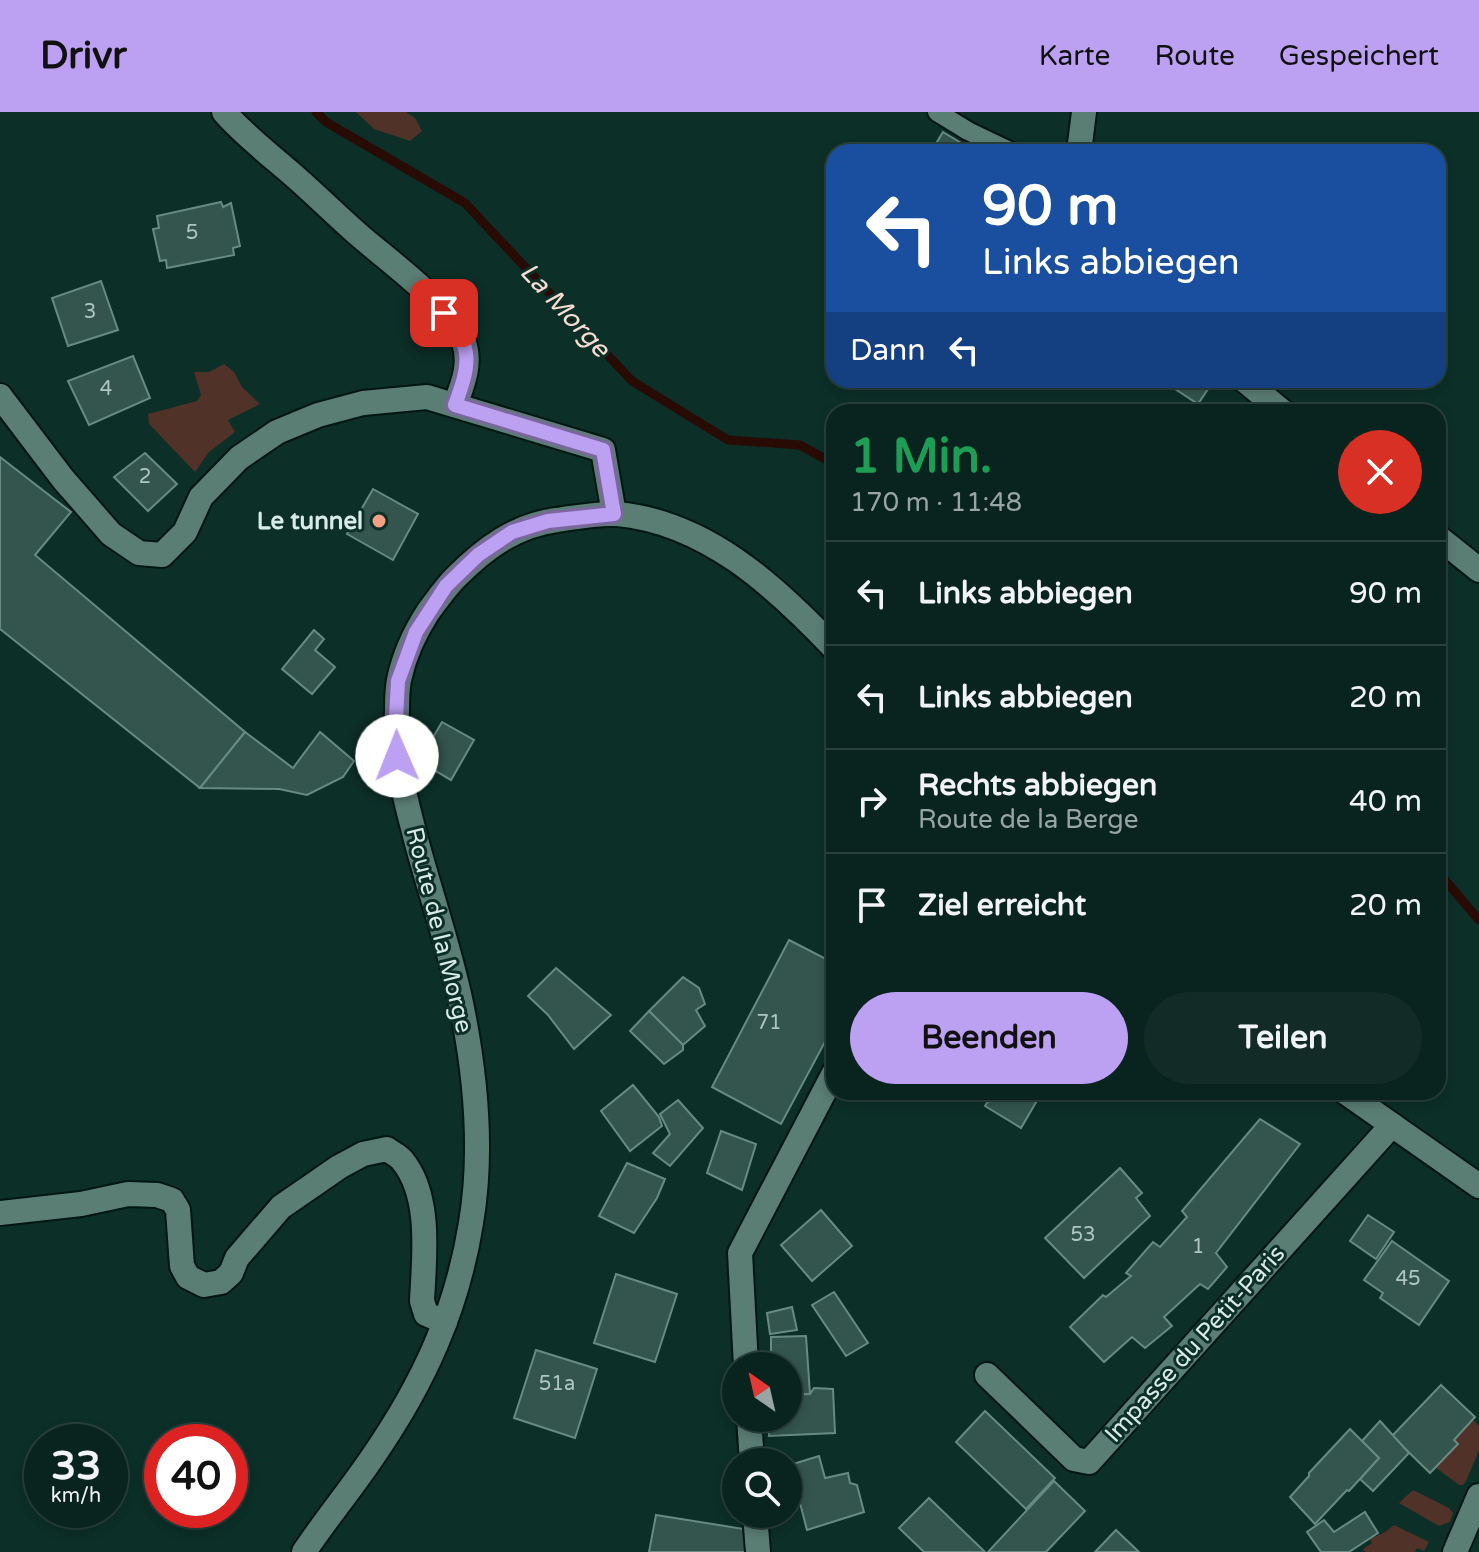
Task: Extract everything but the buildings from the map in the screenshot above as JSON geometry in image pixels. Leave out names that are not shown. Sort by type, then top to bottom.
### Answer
[{"type":"street","points":[[224,112],[405,273],[434,300],[454,325],[463,341],[467,358],[466,373],[455,405]]},
{"type":"street","points":[[1080,144],[1084,112]]},
{"type":"street","points":[[1254,388],[1273,404]]},
{"type":"street","points":[[0,396],[63,479],[111,534],[139,553],[162,555],[185,532],[201,497],[239,458],[277,432],[318,415],[363,403],[400,399],[427,397],[603,450],[614,514]]},
{"type":"street","name":"Route de la Morge","points":[[304,1552],[374,1455],[426,1369],[461,1274],[471,1221],[477,1131],[473,1070],[461,1005],[399,777],[395,736],[398,681],[416,632],[446,586],[478,555],[512,532],[548,521],[614,514],[658,521],[693,535],[729,555],[760,579],[826,641]]},
{"type":"street","points":[[1446,543],[1479,570]]},
{"type":"street","points":[[745,1352],[740,1253],[826,1088]]},
{"type":"street","points":[[1356,1100],[1479,1186]]},
{"type":"street","name":"Impasse du Petit-Paris","points":[[987,1375],[1074,1459],[1089,1462],[1392,1125]]},
{"type":"street","points":[[0,1213],[81,1204],[128,1194],[157,1195],[172,1200],[178,1210],[182,1266],[188,1277],[204,1285],[221,1282],[231,1273],[237,1258],[281,1207],[339,1167],[363,1154],[387,1149],[401,1159],[416,1183],[422,1201],[422,1301],[426,1314],[445,1322]]},
{"type":"street","points":[[1455,1552],[1479,1496]]},
{"type":"street","points":[[756,1528],[758,1552]]},
{"type":"lane","points":[[937,112],[995,144]]},
{"type":"shaded area","points":[[356,112],[406,112],[415,118],[422,131],[410,141],[374,129]]},
{"type":"shaded area","points":[[224,364],[260,404],[228,420],[235,432],[209,452],[195,472],[149,424],[148,414],[197,401],[201,395],[194,372],[209,372]]},
{"type":"shaded area","points":[[1473,1420],[1479,1426],[1479,1450],[1466,1481],[1459,1485],[1435,1467]]},
{"type":"shaded area","points":[[1412,1491],[1449,1508],[1453,1513],[1450,1522],[1439,1526],[1399,1503]]},
{"type":"shaded area","points":[[1394,1525],[1429,1542],[1424,1551],[1417,1548],[1415,1552],[1365,1552],[1363,1549],[1372,1543],[1370,1539]]},
{"type":"waterway","name":"La Morge","points":[[316,112],[326,122],[465,203],[632,381],[728,440],[800,445],[826,460]]},
{"type":"waterway","name":"La Morge","points":[[1446,881],[1479,920]]},
{"type":"place","name":"Le tunnel","points":[[379,521]]},
{"type":"route","points":[[397,756],[398,681],[416,632],[446,586],[478,555],[512,532],[548,521],[614,514],[603,450],[455,405],[466,373],[467,358],[463,341],[444,313]]}]
